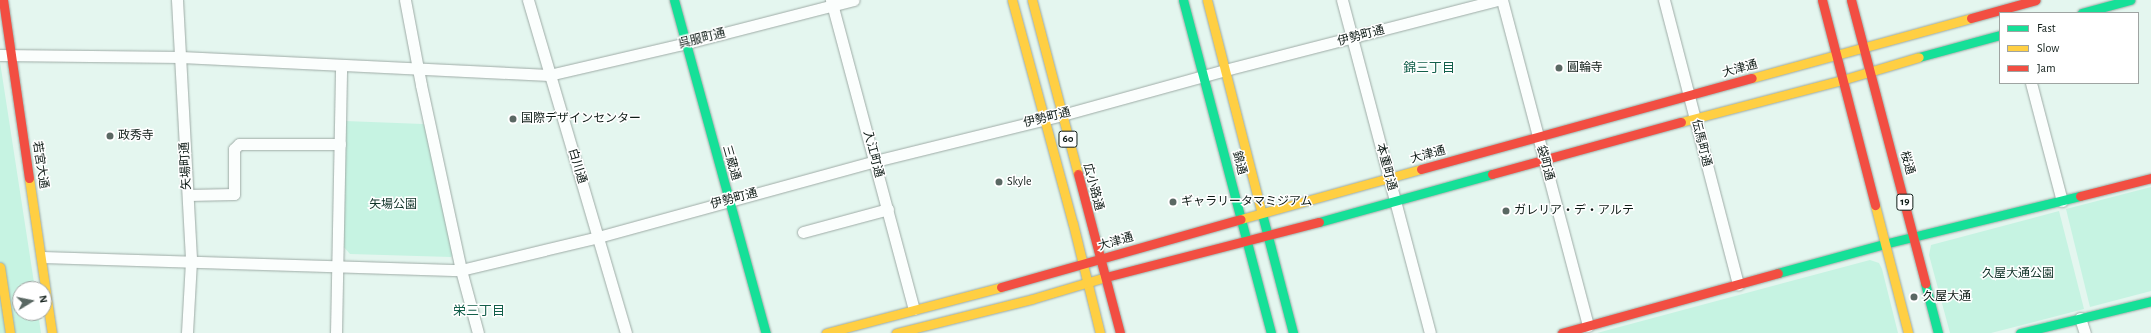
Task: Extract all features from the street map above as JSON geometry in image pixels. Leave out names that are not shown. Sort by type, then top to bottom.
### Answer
[{"type":"main road","name":"若宮大通","points":[[3,0],[52,333]]},
{"type":"main road","name":"三蔵通","points":[[674,0],[766,333]]},
{"type":"main road","name":"60","points":[[1012,0],[1046,118],[1100,333]]},
{"type":"main road","name":"広小路通","points":[[1032,0],[1120,333]]},
{"type":"main road","name":"錦通","points":[[1183,0],[1271,333]]},
{"type":"main road","name":"錦通","points":[[1207,0],[1267,236],[1294,333]]},
{"type":"main road","points":[[1822,0],[1908,333]]},
{"type":"main road","name":"桜通","points":[[1851,0],[1915,237],[1938,333]]},
{"type":"main road","name":"大津通","points":[[826,333],[1083,264],[1262,213],[2036,0]]},
{"type":"main road","points":[[2086,12],[2130,0]]},
{"type":"main road","points":[[896,333],[920,330],[1105,278],[1267,236],[1694,118],[1842,80],[1869,71],[1999,35]]},
{"type":"main road","points":[[1562,333],[1884,244],[2151,178]]},
{"type":"main road","points":[[0,267],[10,333]]},
{"type":"main road","points":[[2020,333],[2151,301]]},
{"type":"street","name":"矢場町通","points":[[178,0],[191,261],[187,333]]},
{"type":"street","points":[[405,0],[461,270],[478,333]]},
{"type":"street","name":"白川通","points":[[528,0],[626,333]]},
{"type":"street","name":"呉服町通","points":[[0,55],[181,57],[420,70],[549,75],[686,43],[832,3],[854,0]]},
{"type":"street","name":"本重町通","points":[[1342,0],[1430,333]]},
{"type":"street","name":"伊勢町通","points":[[42,257],[461,270],[598,237],[875,161],[1062,115],[1225,70],[1497,0]]},
{"type":"street","name":"袋町通","points":[[1502,0],[1588,326]]},
{"type":"street","name":"伝馬町通","points":[[1664,0],[1738,285]]},
{"type":"street","name":"入江町通","points":[[832,3],[914,309]]},
{"type":"street","points":[[336,333],[336,267],[341,65]]},
{"type":"street","points":[[2030,84],[2062,201]]},
{"type":"street","points":[[188,195],[234,194],[234,149],[239,144],[340,144]]},
{"type":"street","points":[[803,232],[888,209]]},
{"type":"street","points":[[2080,318],[2085,333]]},
{"type":"green space","points":[[0,62],[34,281],[12,281],[12,321],[39,321],[41,333],[0,333]]},
{"type":"green space","name":"矢場公園","points":[[345,121],[423,124],[427,126],[455,253],[451,257],[350,254],[343,246]]},
{"type":"green space","name":"久屋大通公園","points":[[2151,187],[2151,291],[2090,307],[2066,209]]},
{"type":"green space","name":"久屋大通公園","points":[[2059,211],[2084,309],[1991,333],[1950,333],[1929,255],[1931,245]]},
{"type":"green space","points":[[1870,260],[1879,263],[1882,269],[1898,333],[1597,333]]},
{"type":"traffic: fast","points":[[674,0],[766,333]]},
{"type":"traffic: fast","points":[[1183,0],[1271,333]]},
{"type":"traffic: fast","points":[[2086,12],[2130,0]]},
{"type":"traffic: fast","points":[[1919,57],[1999,35]]},
{"type":"traffic: fast","points":[[1319,222],[1492,174]]},
{"type":"traffic: fast","points":[[1778,273],[1884,244],[2080,196]]},
{"type":"traffic: fast","points":[[1261,210],[1293,333]]},
{"type":"traffic: fast","points":[[1925,283],[1938,333]]},
{"type":"traffic: fast","points":[[2020,333],[2151,301]]},
{"type":"traffic: slow","points":[[1012,0],[1073,224],[1100,333]]},
{"type":"traffic: slow","points":[[1032,0],[1078,174]]},
{"type":"traffic: slow","points":[[1207,0],[1261,210]]},
{"type":"traffic: slow","points":[[1752,78],[1971,18]]},
{"type":"traffic: slow","points":[[1681,122],[1842,80],[1919,57]]},
{"type":"traffic: slow","points":[[1241,219],[1421,169]]},
{"type":"traffic: slow","points":[[29,178],[52,333]]},
{"type":"traffic: slow","points":[[1875,205],[1908,333]]},
{"type":"traffic: slow","points":[[0,267],[10,333]]},
{"type":"traffic: slow","points":[[896,333],[1032,299],[1106,277]]},
{"type":"traffic: slow","points":[[826,333],[1001,287]]},
{"type":"traffic: jam","points":[[3,0],[29,178]]},
{"type":"traffic: jam","points":[[1822,0],[1875,205]]},
{"type":"traffic: jam","points":[[1851,0],[1925,283]]},
{"type":"traffic: jam","points":[[1971,18],[2036,0]]},
{"type":"traffic: jam","points":[[1421,169],[1752,78]]},
{"type":"traffic: jam","points":[[1492,174],[1681,122]]},
{"type":"traffic: jam","points":[[1078,174],[1120,333]]},
{"type":"traffic: jam","points":[[2080,196],[2151,178]]},
{"type":"traffic: jam","points":[[1001,287],[1241,219]]},
{"type":"traffic: jam","points":[[1106,277],[1319,222]]},
{"type":"traffic: jam","points":[[1562,333],[1778,273]]},
{"type":"place","name":"圓輪寺","points":[[1559,68]]},
{"type":"place","name":"国際デザインセンター","points":[[513,119]]},
{"type":"place","name":"政秀寺","points":[[110,136]]},
{"type":"place","name":"Skyle","points":[[999,182]]},
{"type":"place","name":"ギャラリータマミジアム","points":[[1173,202]]},
{"type":"place","name":"ガレリア・デ・アルテ","points":[[1506,211]]},
{"type":"place","name":"久屋大通","points":[[1914,297]]},
{"type":"district","name":"錦三丁目","points":[[1429,69]]},
{"type":"district","name":"栄三丁目","points":[[479,312]]}]
